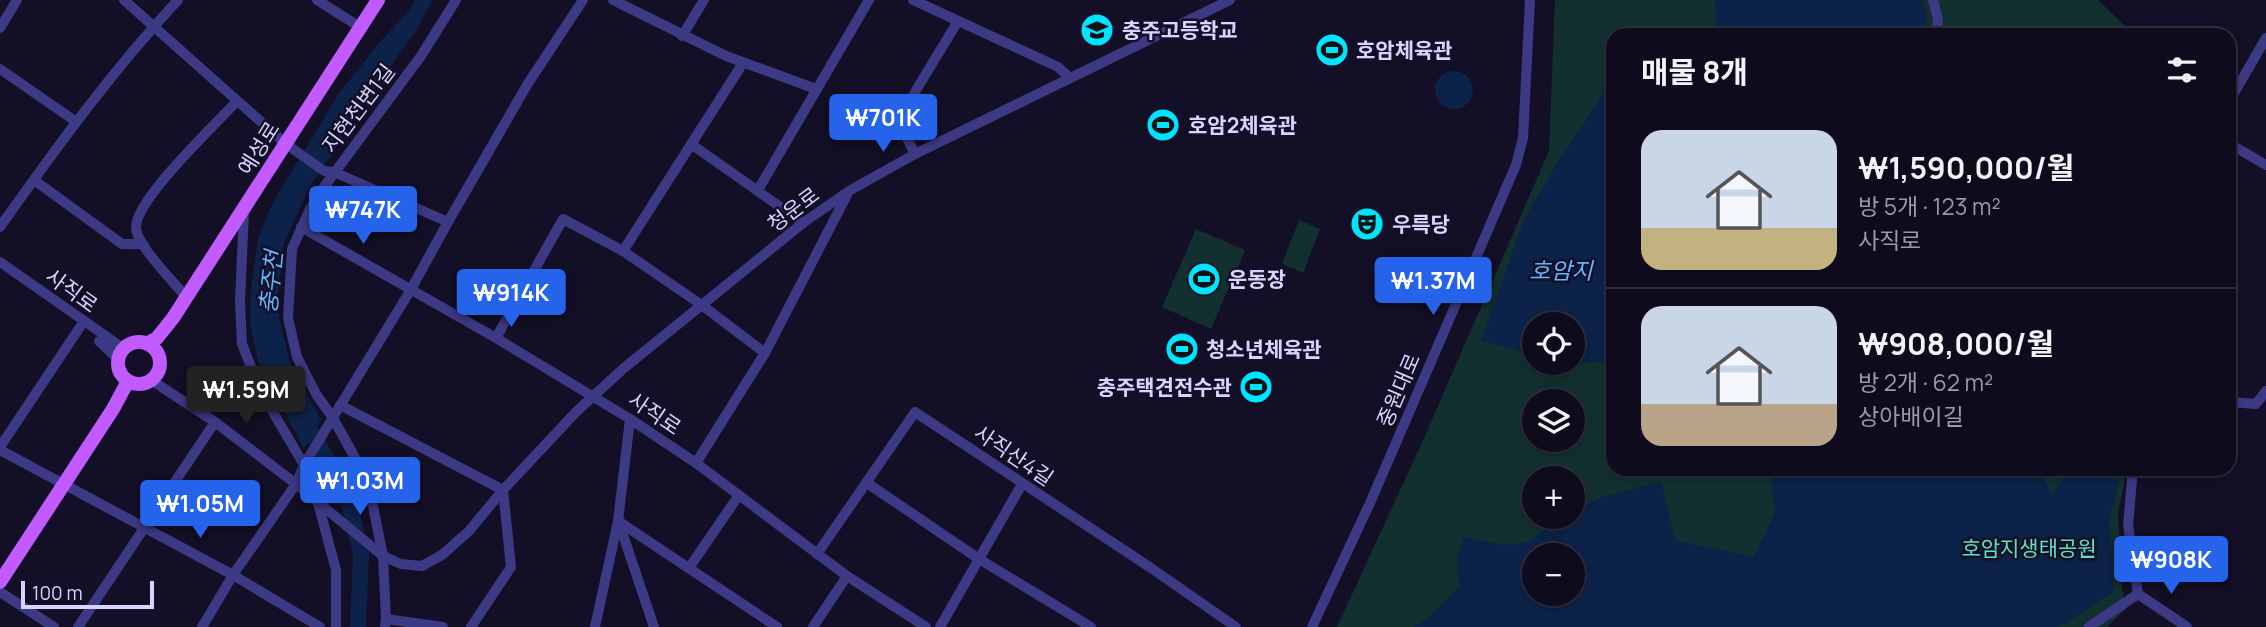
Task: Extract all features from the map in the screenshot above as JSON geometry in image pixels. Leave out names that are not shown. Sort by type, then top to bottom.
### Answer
[{"type":"main road","name":"예성로","points":[[173,318],[244,211],[292,148],[378,0]]},
{"type":"main road","points":[[173,318],[159,354],[159,371],[151,380],[140,384],[128,381],[120,372],[120,354],[132,342],[148,343],[157,338],[173,318]]},
{"type":"main road","points":[[148,343],[159,354]]},
{"type":"main road","points":[[0,582],[128,381]]},
{"type":"street","points":[[0,28],[18,0]]},
{"type":"street","points":[[124,0],[292,148],[329,172],[447,222]]},
{"type":"street","points":[[0,227],[75,121],[178,0]]},
{"type":"street","points":[[317,0],[360,27]]},
{"type":"street","name":"지현천변1길","points":[[386,623],[383,556],[373,506],[354,456],[316,394],[297,356],[288,318],[292,249],[329,172],[421,56],[456,0]]},
{"type":"street","points":[[202,627],[233,575],[296,484],[304,465],[410,291],[527,85],[583,0]]},
{"type":"street","points":[[613,0],[682,36],[743,63],[816,89]]},
{"type":"street","points":[[682,36],[704,0]]},
{"type":"street","points":[[758,190],[869,0]]},
{"type":"street","points":[[913,0],[1058,67],[1070,78]]},
{"type":"street","name":"청운로","points":[[594,397],[624,368],[803,223],[849,191],[915,154],[1230,0]]},
{"type":"street","name":"중원대로","points":[[1312,627],[1375,492],[1516,165],[1522,138],[1530,0]]},
{"type":"street","points":[[1933,0],[1937,28]]},
{"type":"street","points":[[915,154],[898,120],[958,21]]},
{"type":"street","points":[[2236,90],[2266,38]]},
{"type":"street","points":[[623,251],[743,63]]},
{"type":"street","points":[[0,69],[75,121]]},
{"type":"street","points":[[186,297],[143,244],[136,227],[141,208],[154,191],[237,101]]},
{"type":"street","points":[[691,144],[803,223]]},
{"type":"street","points":[[2236,148],[2266,165]]},
{"type":"street","points":[[34,180],[122,244],[143,244]]},
{"type":"street","points":[[696,463],[765,353],[849,191]]},
{"type":"street","points":[[244,211],[240,301],[242,344],[260,390],[304,465]]},
{"type":"street","points":[[496,338],[563,219],[623,251],[765,353]]},
{"type":"street","points":[[301,228],[496,338],[594,397]]},
{"type":"street","name":"사직로","points":[[0,262],[120,354]]},
{"type":"street","name":"사직로","points":[[0,270],[120,354]]},
{"type":"street","points":[[80,327],[0,448],[233,575],[320,627]]},
{"type":"street","points":[[151,380],[215,422],[383,556]]},
{"type":"street","points":[[2236,402],[2256,404],[2266,391]]},
{"type":"street","name":"사직로","points":[[383,556],[401,564],[422,566],[442,555],[469,531],[503,490],[576,412],[594,397],[696,463],[847,576],[926,627]]},
{"type":"street","points":[[340,405],[503,490],[511,567],[471,627]]},
{"type":"street","name":"사직산4길","points":[[817,554],[915,412],[1152,568],[1236,627]]},
{"type":"street","points":[[595,627],[618,521],[631,419]]},
{"type":"street","points":[[79,627],[215,422]]},
{"type":"street","points":[[2132,476],[2128,525],[2138,594],[2187,627]]},
{"type":"street","points":[[867,483],[979,559],[1091,627]]},
{"type":"street","points":[[940,627],[1022,484]]},
{"type":"street","points":[[689,568],[739,495]]},
{"type":"street","points":[[318,503],[336,570],[336,627]]},
{"type":"street","points":[[618,521],[776,627]]},
{"type":"street","points":[[618,521],[654,627]]},
{"type":"street","points":[[813,627],[847,576]]},
{"type":"street","points":[[0,593],[54,627]]},
{"type":"street","points":[[2089,627],[2138,594]]},
{"type":"street","points":[[386,623],[443,627]]},
{"type":"green space","name":"호암지생태공원","points":[[1555,0],[2098,0],[2127,28],[1606,28],[1606,476],[2126,476],[2118,513],[2122,589],[2126,609],[2107,627],[1337,627],[1420,447],[1549,151]]},
{"type":"green space","points":[[1299,220],[1320,229],[1303,273],[1282,264]]},
{"type":"green space","name":"운동장","points":[[1196,229],[1245,250],[1211,329],[1162,307]]},
{"type":"water","points":[[415,0],[433,0],[415,32],[349,124],[309,188],[283,246],[277,308],[290,363],[321,420],[304,449],[258,361],[250,324],[251,288],[258,238],[273,202],[340,92]]},
{"type":"water","points":[[1715,0],[1922,0],[1927,22],[1926,28],[1717,28]]},
{"type":"water","points":[[1454,71],[1467,77],[1473,90],[1467,103],[1454,109],[1441,103],[1435,90],[1441,77]]},
{"type":"water","name":"호암지","points":[[1606,89],[1606,362],[1585,363],[1585,312],[1522,312],[1522,352],[1481,341],[1523,222],[1558,161]]},
{"type":"water","points":[[1771,476],[2043,476],[2052,495],[2066,476],[2118,476],[2118,488],[2109,519],[2114,592],[2059,627],[1413,627],[1432,615],[1459,586],[1457,559],[1464,537],[1518,544],[1532,539],[1545,529],[1585,529],[1585,505],[1602,497],[1661,482],[1675,540],[1753,557],[1775,513]]},
{"type":"waterway","name":"충주천","points":[[302,415],[348,498],[361,554],[358,627]]},
{"type":"place","name":"충주고등학교","points":[[1097,30]]},
{"type":"place","name":"호암체육관","points":[[1332,50]]},
{"type":"place","name":"호암2체육관","points":[[1163,125]]},
{"type":"place","name":"우륵당","points":[[1367,224]]},
{"type":"place","name":"운동장","points":[[1204,279]]},
{"type":"place","name":"청소년체육관","points":[[1182,349]]},
{"type":"place","name":"충주택견전수관","points":[[1256,387]]}]
